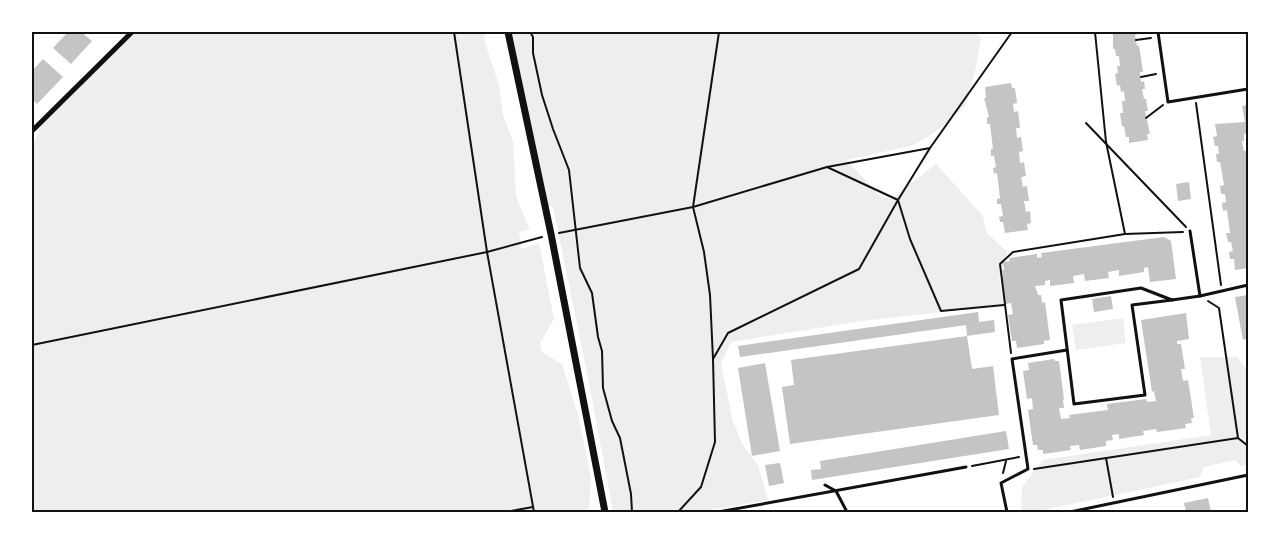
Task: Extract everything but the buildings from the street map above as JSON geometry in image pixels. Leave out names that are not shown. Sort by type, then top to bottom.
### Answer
[{"type":"street","points":[[32,131],[132,32]]},
{"type":"street","points":[[508,32],[551,234],[605,513]]},
{"type":"lane","points":[[1158,32],[1168,102],[1248,89]]},
{"type":"lane","points":[[1190,231],[1200,296]]},
{"type":"lane","points":[[1172,300],[1141,288],[1061,300],[1074,404],[1145,394],[1132,305],[1172,300],[1200,296],[1248,285]]},
{"type":"lane","points":[[1007,513],[1001,483],[1028,469],[1012,359],[1068,350]]},
{"type":"lane","points":[[718,513],[966,466]]},
{"type":"lane","points":[[1070,513],[1248,475]]},
{"type":"lane","points":[[825,485],[836,491],[847,513]]},
{"type":"path","points":[[454,32],[487,252],[534,513]]},
{"type":"path","points":[[530,32],[533,37],[533,53],[542,95],[552,129],[569,170],[580,268],[592,293],[602,351],[603,388],[612,421],[620,438],[631,494],[632,513]]},
{"type":"path","points":[[678,513],[701,487],[715,442],[710,295],[704,252],[693,207],[719,32]]},
{"type":"path","points":[[713,358],[728,333],[859,269],[930,148],[1012,32]]},
{"type":"path","points":[[1095,32],[1106,142],[1125,234]]},
{"type":"path","points":[[1136,40],[1159,37]]},
{"type":"path","points":[[1140,77],[1164,73]]},
{"type":"path","points":[[1196,98],[1222,291]]},
{"type":"path","points":[[1146,118],[1168,102]]},
{"type":"path","points":[[1086,123],[1190,231]]},
{"type":"path","points":[[32,345],[487,252],[551,234],[693,207],[827,167],[930,148]]},
{"type":"path","points":[[827,167],[898,200],[910,239],[941,311],[1004,305]]},
{"type":"path","points":[[1012,359],[1000,264],[1013,252],[1125,234],[1190,231]]},
{"type":"path","points":[[1200,296],[1218,308],[1238,438],[1248,446]]},
{"type":"path","points":[[1028,469],[1238,438]]},
{"type":"path","points":[[966,466],[1026,456]]},
{"type":"path","points":[[1106,458],[1115,503]]},
{"type":"path","points":[[505,513],[533,507]]},
{"type":"shaded area","points":[[132,32],[485,32],[485,43],[499,85],[503,115],[513,142],[516,196],[530,230],[519,232],[522,249],[539,243],[554,319],[540,343],[542,352],[562,364],[579,418],[591,478],[589,508],[581,512],[32,512],[32,146],[45,118]]},
{"type":"shaded area","points":[[511,32],[976,32],[981,38],[966,105],[938,130],[914,145],[847,160],[881,197],[891,199],[936,164],[983,216],[986,232],[1007,252],[999,279],[1004,305],[862,321],[731,342],[721,364],[733,422],[743,445],[758,465],[768,500],[699,512],[613,512],[553,207],[548,205]]},
{"type":"shaded area","points":[[1123,318],[1126,343],[1076,350],[1072,325]]},
{"type":"shaded area","points":[[1200,357],[1237,357],[1248,371],[1248,465],[1241,466],[1235,460],[1204,467],[1200,477],[1034,512],[1021,512],[1022,487],[1043,460],[1211,435]]}]
